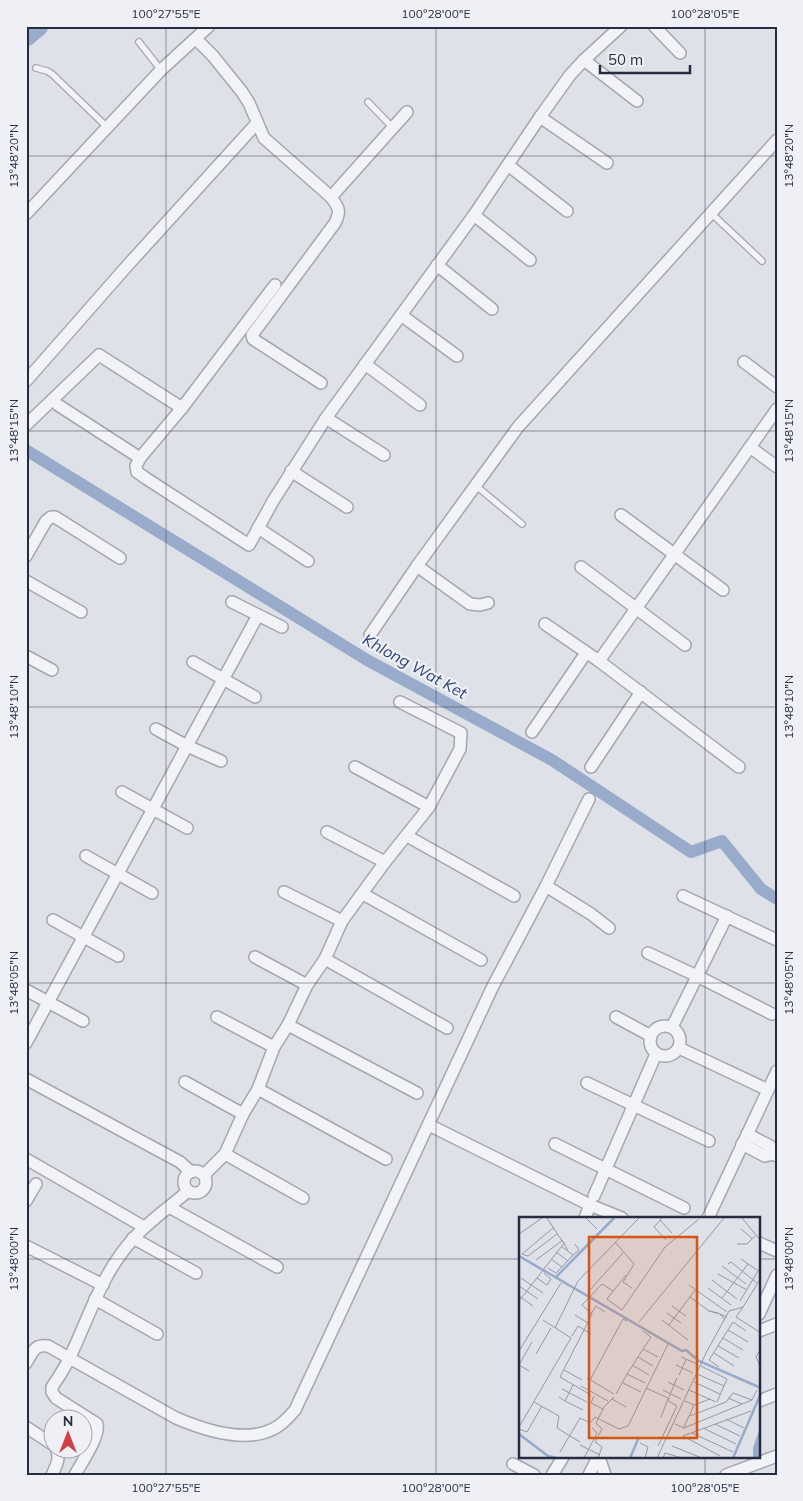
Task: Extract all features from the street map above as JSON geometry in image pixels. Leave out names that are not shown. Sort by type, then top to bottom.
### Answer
[{"type":"street","points":[[26,214],[161,70],[209,26]]},
{"type":"street","points":[[275,285],[182,408],[140,458],[136,466],[137,472],[249,545],[272,501],[326,418],[474,215],[570,75],[621,26]]},
{"type":"street","points":[[654,26],[680,53]]},
{"type":"street","points":[[196,39],[213,56],[242,92],[249,103],[264,138],[331,197],[338,206],[339,216],[335,223],[252,335],[253,338],[321,383]]},
{"type":"street","points":[[584,60],[637,101]]},
{"type":"street","points":[[331,197],[407,112]]},
{"type":"street","points":[[540,117],[606,163]]},
{"type":"street","points":[[26,381],[257,122]]},
{"type":"street","points":[[370,635],[475,484],[518,427],[777,140]]},
{"type":"street","points":[[508,165],[566,211]]},
{"type":"street","points":[[474,215],[530,260]]},
{"type":"street","points":[[438,265],[492,309]]},
{"type":"street","points":[[401,315],[456,356]]},
{"type":"street","points":[[27,424],[99,355],[182,408]]},
{"type":"street","points":[[744,362],[777,387]]},
{"type":"street","points":[[365,364],[420,406]]},
{"type":"street","points":[[58,406],[140,458]]},
{"type":"street","points":[[598,661],[777,409]]},
{"type":"street","points":[[326,418],[384,454]]},
{"type":"street","points":[[750,447],[777,467]]},
{"type":"street","points":[[291,471],[347,507]]},
{"type":"street","points":[[621,515],[723,590]]},
{"type":"street","points":[[26,556],[46,521],[55,518],[120,558]]},
{"type":"street","points":[[258,528],[308,561]]},
{"type":"street","points":[[417,566],[470,604],[480,605],[488,603]]},
{"type":"street","points":[[581,567],[685,645]]},
{"type":"street","points":[[26,581],[81,612]]},
{"type":"street","points":[[232,602],[282,627]]},
{"type":"street","points":[[26,1043],[258,615]]},
{"type":"street","points":[[545,624],[641,692],[739,767]]},
{"type":"street","points":[[532,732],[586,652]]},
{"type":"street","points":[[26,656],[52,670]]},
{"type":"street","points":[[193,662],[255,697]]},
{"type":"street","points":[[591,767],[641,692]]},
{"type":"street","points":[[204,1175],[225,1154],[243,1114],[258,1089],[274,1047],[288,1025],[307,985],[325,959],[342,921],[385,862],[429,807],[460,749],[461,733],[400,702]]},
{"type":"street","points":[[156,729],[187,746],[221,761]]},
{"type":"street","points":[[355,767],[429,807]]},
{"type":"street","points":[[122,792],[186,828]]},
{"type":"street","points":[[26,1363],[36,1348],[41,1345],[48,1346],[176,1418],[195,1426],[228,1434],[249,1436],[262,1434],[274,1429],[295,1410],[493,986],[589,799]]},
{"type":"street","points":[[327,832],[385,862]]},
{"type":"street","points":[[407,836],[514,896]]},
{"type":"street","points":[[86,856],[152,893]]},
{"type":"street","points":[[546,886],[591,914],[609,928]]},
{"type":"street","points":[[284,892],[342,921]]},
{"type":"street","points":[[363,894],[481,960]]},
{"type":"street","points":[[683,896],[777,940]]},
{"type":"street","points":[[672,1027],[727,916]]},
{"type":"street","points":[[53,920],[118,956]]},
{"type":"street","points":[[648,953],[772,1014]]},
{"type":"street","points":[[255,957],[307,985]]},
{"type":"street","points":[[325,959],[447,1028]]},
{"type":"street","points":[[26,990],[83,1021]]},
{"type":"street","points":[[217,1017],[274,1047]]},
{"type":"street","points":[[616,1017],[651,1036]]},
{"type":"street","points":[[288,1025],[416,1093]]},
{"type":"street","points":[[661,1026],[672,1027],[678,1032],[679,1048],[673,1054],[663,1057],[656,1054],[651,1046],[651,1036],[661,1026]]},
{"type":"street","points":[[679,1048],[768,1090]]},
{"type":"street","points":[[587,1217],[605,1169],[656,1054]]},
{"type":"street","points":[[708,1217],[777,1071]]},
{"type":"street","points":[[26,1079],[180,1162],[191,1172]]},
{"type":"street","points":[[185,1082],[243,1114]]},
{"type":"street","points":[[587,1083],[709,1141]]},
{"type":"street","points":[[258,1089],[386,1159]]},
{"type":"street","points":[[429,1124],[592,1200],[620,1217]]},
{"type":"street","points":[[745,1139],[770,1146],[775,1155]]},
{"type":"street","points":[[554,1144],[684,1208]]},
{"type":"street","points":[[225,1154],[303,1198]]},
{"type":"street","points":[[26,1159],[144,1227]]},
{"type":"street","points":[[198,1171],[204,1175],[206,1180],[204,1190],[199,1193],[188,1192],[185,1187],[184,1181],[191,1172],[198,1171]]},
{"type":"street","points":[[26,1201],[36,1184]]},
{"type":"street","points":[[75,1475],[95,1436],[98,1429],[97,1424],[56,1398],[52,1388],[69,1358],[95,1299],[114,1265],[133,1238],[144,1227],[188,1192]]},
{"type":"street","points":[[169,1207],[277,1267]]},
{"type":"street","points":[[133,1238],[196,1273]]},
{"type":"street","points":[[760,1243],[777,1251]]},
{"type":"street","points":[[26,1246],[103,1285]]},
{"type":"street","points":[[760,1313],[777,1275]]},
{"type":"street","points":[[95,1299],[157,1334]]},
{"type":"street","points":[[760,1331],[777,1324]]},
{"type":"street","points":[[760,1401],[777,1394]]},
{"type":"street","points":[[26,1427],[42,1437]]},
{"type":"street","points":[[726,1475],[777,1456]]},
{"type":"street","points":[[52,1475],[59,1458]]},
{"type":"street","points":[[552,1475],[562,1458]]},
{"type":"street","points":[[589,1475],[598,1458]]},
{"type":"street","points":[[598,1458],[605,1475]]},
{"type":"street","points":[[765,1460],[777,1466]]},
{"type":"street","points":[[513,1464],[534,1475]]},
{"type":"lane","points":[[139,42],[161,70]]},
{"type":"lane","points":[[36,68],[52,74],[107,127]]},
{"type":"lane","points":[[368,102],[393,128]]},
{"type":"lane","points":[[711,214],[762,261]]},
{"type":"lane","points":[[475,484],[522,524]]},
{"type":"waterway","points":[[26,36],[38,26]]},
{"type":"waterway","name":"Khlong Wat Ket","points":[[26,450],[367,660],[552,760],[691,852],[722,841],[761,889],[777,899]]}]
